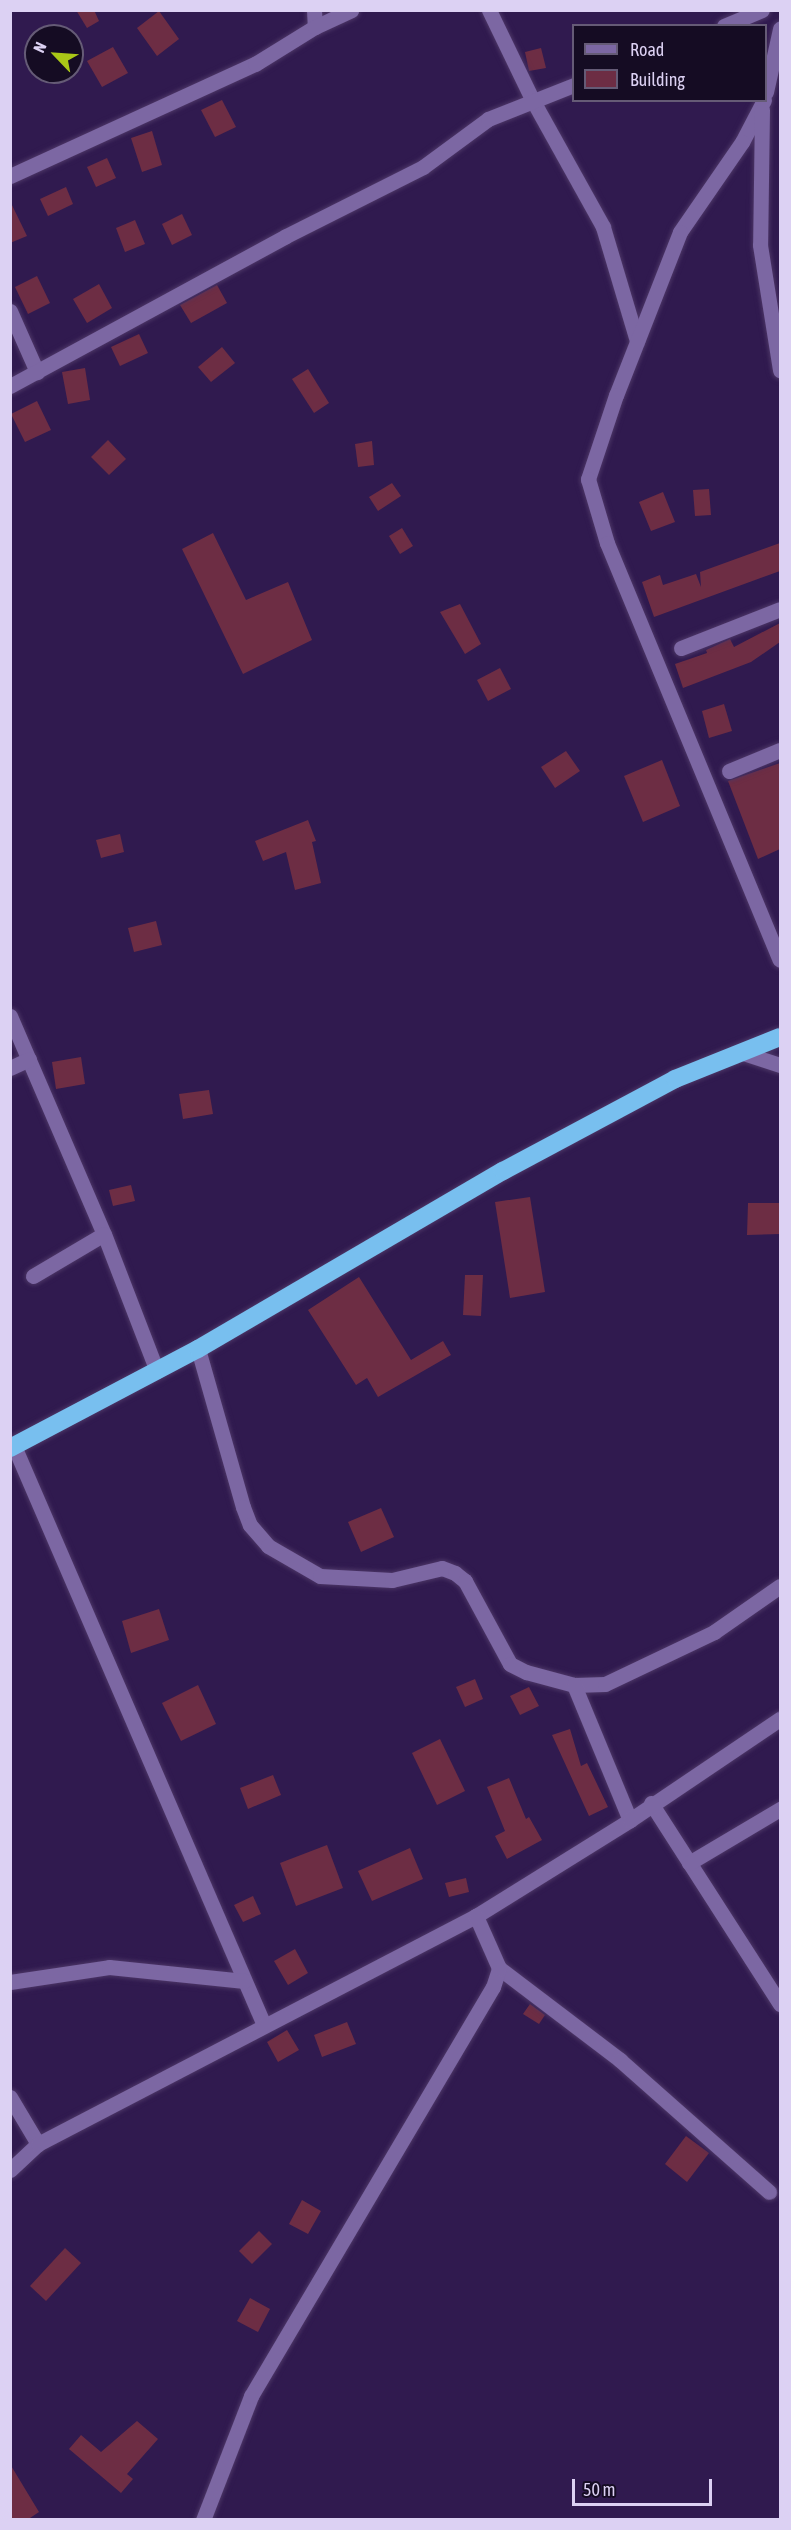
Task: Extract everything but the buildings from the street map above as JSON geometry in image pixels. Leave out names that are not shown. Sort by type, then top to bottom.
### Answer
[{"type":"highway","points":[[12,1447],[198,1349],[503,1171],[675,1079],[780,1037]]},
{"type":"street","points":[[314,10],[315,27]]},
{"type":"street","points":[[10,176],[255,64],[315,27],[351,10]]},
{"type":"street","points":[[489,10],[533,101],[603,226],[637,341]]},
{"type":"street","points":[[729,24],[762,10]]},
{"type":"street","points":[[767,84],[780,29]]},
{"type":"street","points":[[10,386],[286,236],[423,166],[488,119],[572,85]]},
{"type":"street","points":[[763,105],[680,232],[637,341],[588,479],[607,543],[780,960]]},
{"type":"street","points":[[763,105],[760,245],[780,370]]},
{"type":"street","points":[[10,311],[37,372]]},
{"type":"street","points":[[681,648],[780,609]]},
{"type":"street","points":[[729,771],[780,750]]},
{"type":"street","points":[[10,1016],[104,1234],[157,1371]]},
{"type":"street","points":[[743,1053],[780,1065]]},
{"type":"street","points":[[10,1068],[29,1059]]},
{"type":"street","points":[[33,1276],[104,1234]]},
{"type":"street","points":[[198,1349],[243,1507],[250,1525],[268,1546],[320,1576],[392,1580],[442,1568],[455,1573],[465,1581],[510,1664],[574,1685],[605,1684],[714,1632],[780,1586]]},
{"type":"street","points":[[12,1447],[264,2025]]},
{"type":"street","points":[[574,1685],[630,1820]]},
{"type":"street","points":[[10,2170],[38,2144],[476,1916],[630,1820],[651,1803],[780,1719]]},
{"type":"street","points":[[651,1803],[780,2004]]},
{"type":"street","points":[[689,1863],[780,1809]]},
{"type":"street","points":[[476,1916],[500,1968],[620,2060],[769,2192]]},
{"type":"street","points":[[10,1982],[109,1967],[244,1981]]},
{"type":"street","points":[[203,2520],[251,2396],[493,1987],[500,1968]]},
{"type":"street","points":[[10,2097],[38,2144]]}]
